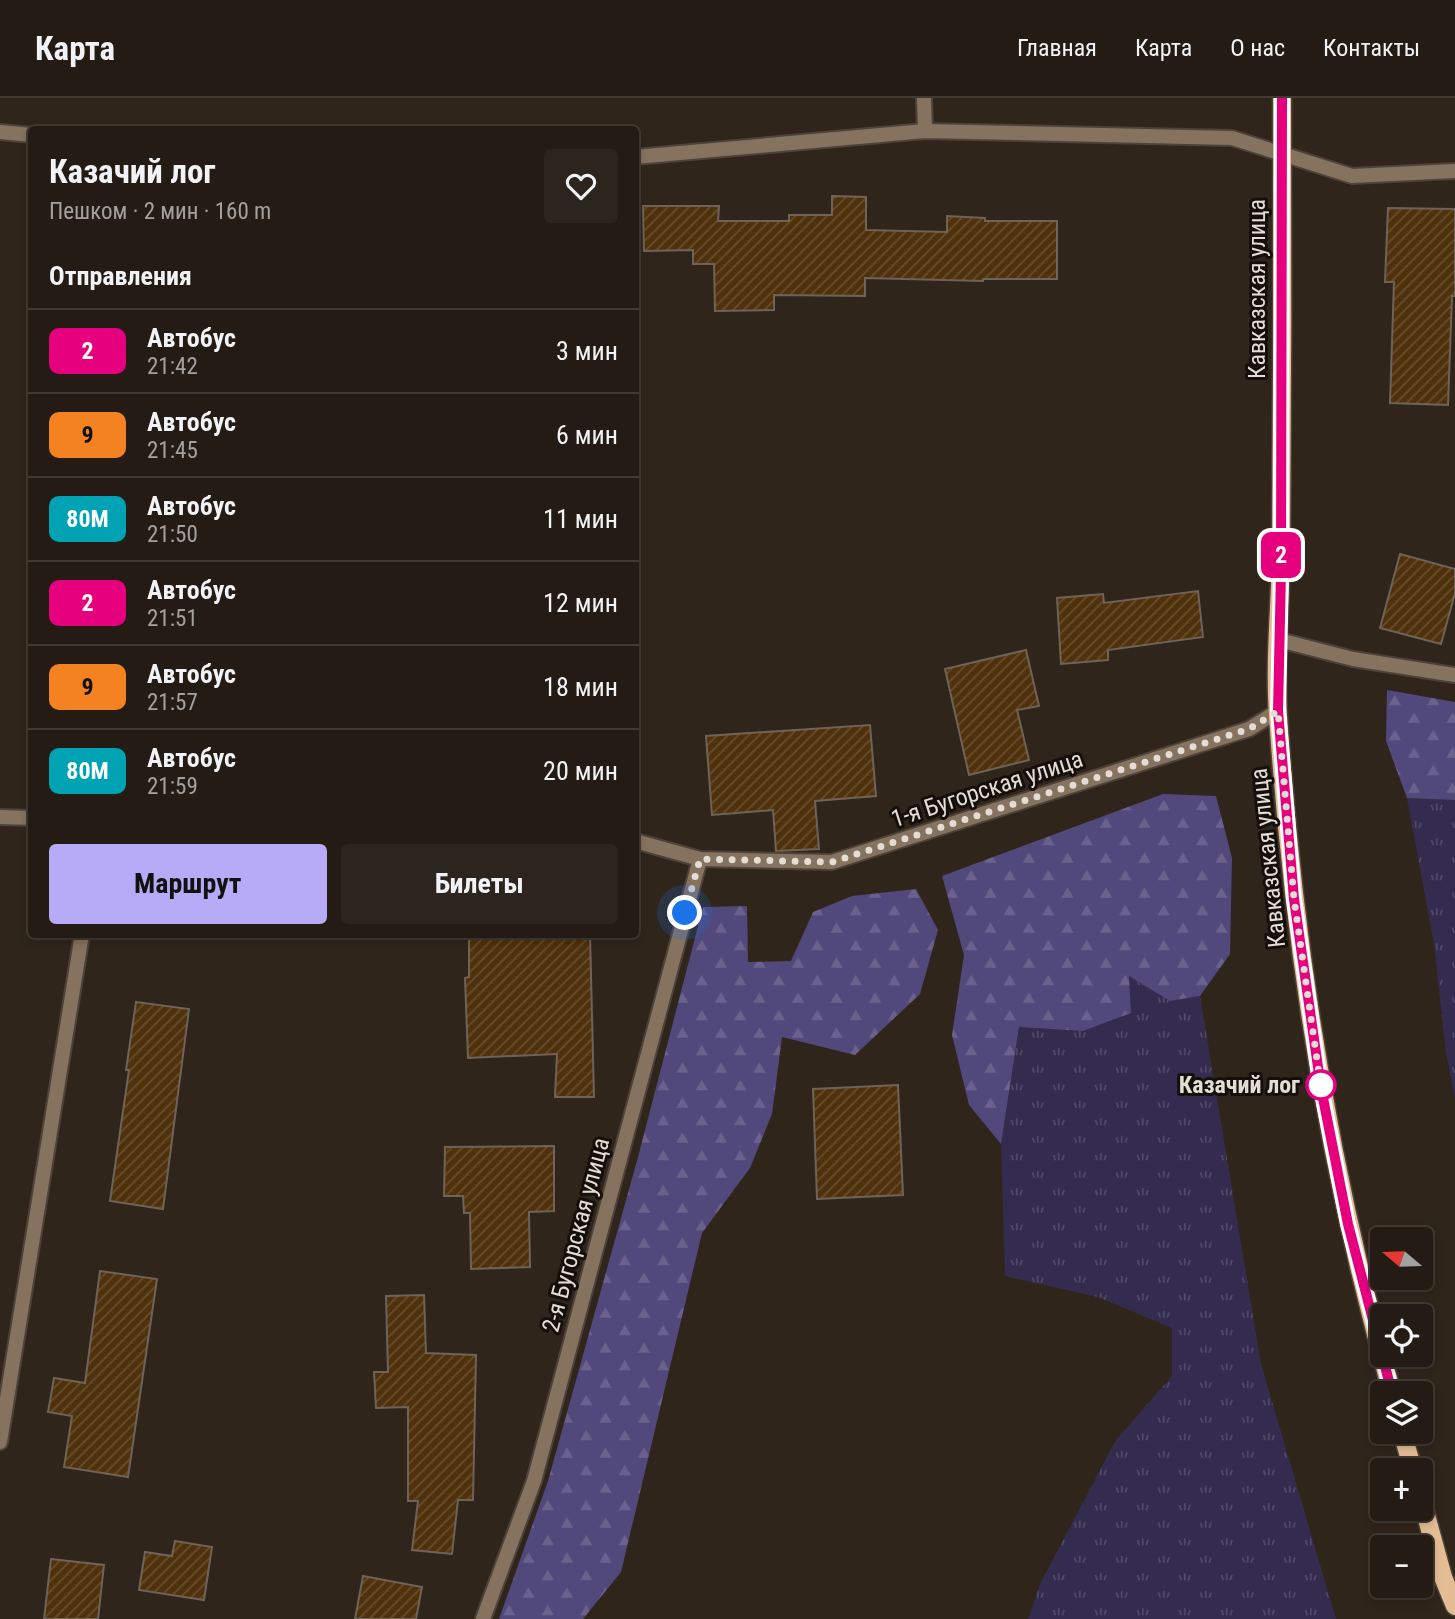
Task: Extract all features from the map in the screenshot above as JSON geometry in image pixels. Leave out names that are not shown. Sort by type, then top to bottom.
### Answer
[{"type":"main road","name":"Кавказская улица","points":[[1282,98],[1278,711],[1294,899],[1321,1088],[1348,1224],[1389,1381]]},
{"type":"main road","points":[[1428,1521],[1443,1577],[1455,1606]]},
{"type":"street","points":[[924,98],[925,131]]},
{"type":"street","points":[[639,157],[925,131],[1232,138],[1352,176],[1455,171]]},
{"type":"street","points":[[0,132],[28,135]]},
{"type":"street","points":[[1279,640],[1353,659],[1455,675]]},
{"type":"street","name":"1-я Бугорская улица","points":[[639,842],[700,859],[832,862],[1249,729],[1278,711]]},
{"type":"street","points":[[0,817],[28,818]]},
{"type":"street","name":"2-я Бугорская улица","points":[[483,1619],[534,1481],[700,859]]},
{"type":"street","points":[[0,1442],[81,938]]},
{"type":"green space","points":[[1387,690],[1455,702],[1455,800],[1407,798],[1386,741]]},
{"type":"green space","points":[[1163,794],[1216,796],[1232,858],[1230,954],[1200,996],[1170,1001],[1129,976],[1131,1013],[1083,1031],[1019,1027],[1001,1144],[969,1105],[952,1035],[964,955],[942,876]]},
{"type":"green space","points":[[1407,798],[1455,800],[1455,1098],[1446,1053],[1434,944]]},
{"type":"green space","points":[[916,889],[938,930],[920,994],[855,1055],[782,1037],[772,1114],[750,1168],[702,1233],[621,1572],[583,1619],[499,1619],[548,1481],[638,1157],[703,907],[747,906],[748,962],[791,961],[813,912],[852,896]]},
{"type":"green space","points":[[1128,975],[1170,1001],[1200,996],[1261,1364],[1336,1619],[1028,1619],[1041,1582],[1116,1440],[1172,1376],[1172,1328],[1098,1297],[1005,1276],[1001,1144],[1019,1027],[1083,1031]]},
{"type":"building","points":[[832,196],[866,197],[866,230],[947,232],[947,216],[985,218],[985,221],[1057,221],[1057,279],[983,281],[865,278],[865,296],[774,295],[774,310],[715,311],[714,264],[693,264],[693,250],[644,251],[643,206],[719,206],[718,221],[789,221],[789,215],[832,215]]},
{"type":"building","points":[[1388,208],[1455,209],[1455,296],[1452,296],[1448,405],[1390,403],[1394,282],[1385,282]]},
{"type":"building","points":[[1400,554],[1455,569],[1455,593],[1441,644],[1380,628]]},
{"type":"building","points":[[1198,591],[1203,637],[1108,650],[1108,660],[1061,664],[1057,598],[1103,594],[1104,603]]},
{"type":"building","points":[[1026,650],[1039,706],[1017,710],[1029,760],[969,775],[945,669]]},
{"type":"building","points":[[870,725],[876,796],[815,801],[819,849],[776,851],[773,810],[712,815],[706,736]]},
{"type":"building","points":[[469,938],[590,938],[594,1097],[555,1097],[557,1054],[468,1058],[465,978],[469,977]]},
{"type":"building","points":[[136,1002],[189,1009],[163,1209],[110,1201]]},
{"type":"building","points":[[898,1085],[903,1195],[817,1199],[813,1089]]},
{"type":"building","points":[[554,1146],[554,1211],[529,1212],[530,1267],[471,1269],[470,1213],[464,1213],[463,1196],[444,1196],[445,1147]]},
{"type":"building","points":[[100,1271],[157,1279],[128,1477],[64,1467],[72,1416],[48,1412],[54,1378],[85,1383]]},
{"type":"building","points":[[424,1295],[426,1353],[476,1355],[473,1500],[458,1500],[452,1554],[412,1550],[418,1501],[408,1501],[408,1407],[376,1408],[374,1372],[388,1372],[386,1296]]},
{"type":"building","points":[[175,1541],[212,1547],[204,1600],[139,1590],[145,1552],[172,1556]]},
{"type":"building","points":[[51,1559],[104,1565],[98,1619],[44,1619]]},
{"type":"building","points":[[363,1576],[422,1587],[416,1619],[355,1619]]},
{"type":"bus line","name":"2","points":[[1282,98],[1278,711],[1294,899],[1321,1088],[1348,1224],[1389,1381]]},
{"type":"place","name":"Казачий лог","points":[[1321,1085]]},
{"type":"route","points":[[685,913],[700,859],[832,862],[1249,729],[1278,711],[1294,899],[1321,1088],[1321,1085]]}]
